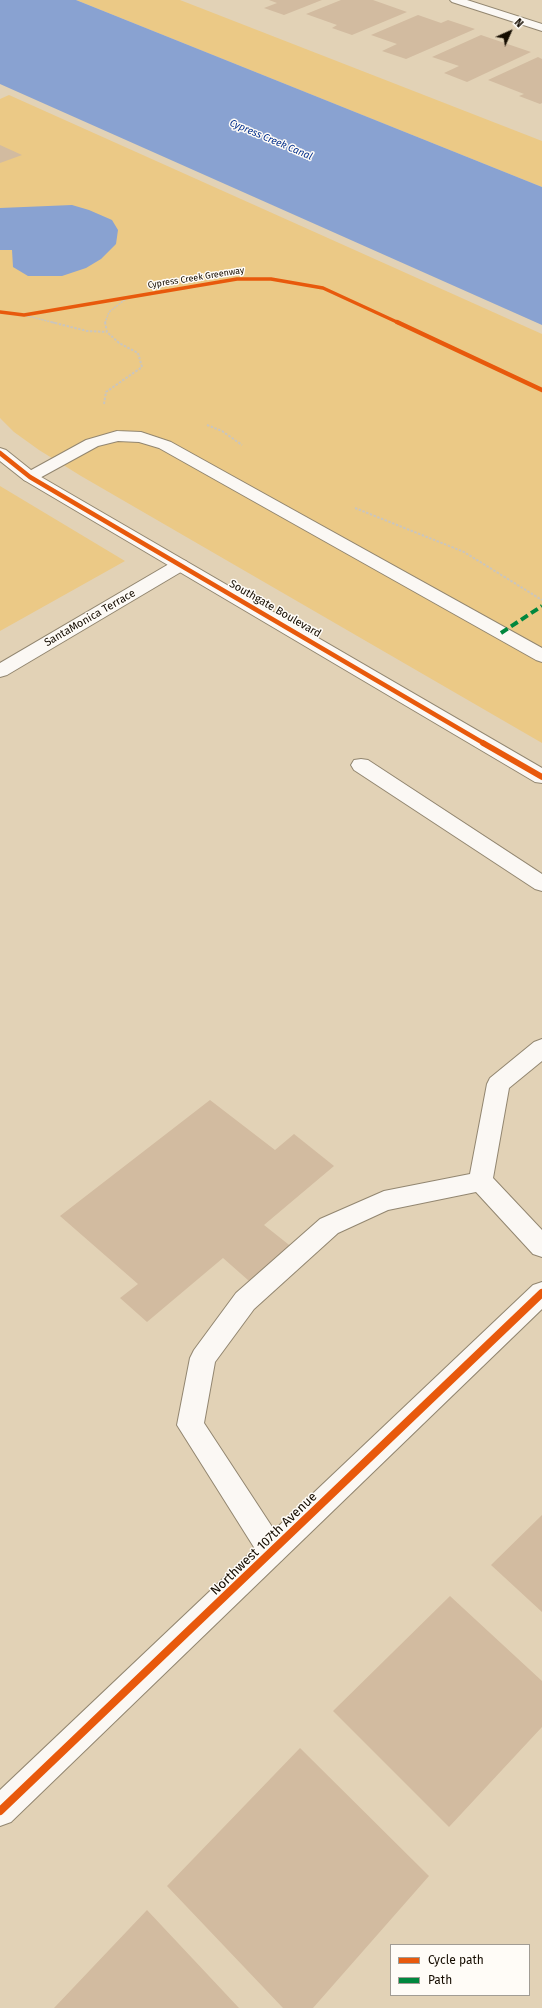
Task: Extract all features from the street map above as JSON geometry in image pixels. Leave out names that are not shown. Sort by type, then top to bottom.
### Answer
[{"type":"street","points":[[456,0],[542,28]]},
{"type":"street","points":[[30,477],[92,443],[117,436],[140,437],[165,446],[542,656]]},
{"type":"street","name":"Southgate Boulevard","points":[[2,458],[30,477],[542,778]]},
{"type":"street","name":"SantaMonica Terrace","points":[[0,671],[180,565]]},
{"type":"street","points":[[361,765],[542,884]]},
{"type":"street","points":[[481,1181],[498,1084],[542,1048]]},
{"type":"street","points":[[481,1181],[542,1247]]},
{"type":"street","points":[[272,1551],[190,1425],[203,1358],[245,1302],[329,1226],[384,1201],[481,1181]]},
{"type":"street","name":"Northwest 107th Avenue","points":[[0,1811],[542,1293]]},
{"type":"path","points":[[107,407],[103,403],[106,392],[142,367],[138,353],[119,343],[107,332],[105,320],[109,312],[127,298]]},
{"type":"path","points":[[21,315],[39,313]]},
{"type":"path","points":[[21,315],[87,331],[107,332]]},
{"type":"path","points":[[203,424],[222,431],[247,448]]},
{"type":"path","points":[[348,505],[464,552],[542,600]]},
{"type":"shaded area","points":[[76,0],[180,0],[542,141],[542,187]]},
{"type":"shaded area","points":[[9,95],[542,334],[542,743],[81,476],[39,450],[14,432],[0,418],[0,99]]},
{"type":"shaded area","points":[[0,486],[125,561],[0,631]]},
{"type":"water","name":"Cypress Creek Canal","points":[[0,0],[76,0],[542,187],[542,325],[0,84]]},
{"type":"water","points":[[72,205],[89,210],[112,220],[118,230],[116,244],[101,259],[86,268],[62,276],[28,276],[13,267],[12,250],[0,250],[0,208]]},
{"type":"building","points":[[269,0],[322,0],[284,15],[264,8],[277,3]]},
{"type":"building","points":[[341,0],[373,0],[407,12],[352,35],[332,28],[337,25],[306,14]]},
{"type":"building","points":[[418,15],[441,23],[448,20],[475,29],[406,59],[382,51],[397,44],[371,35]]},
{"type":"building","points":[[481,35],[531,52],[467,82],[444,73],[459,66],[432,57]]},
{"type":"building","points":[[538,57],[542,59],[542,103],[540,104],[519,96],[524,94],[488,80]]},
{"type":"building","points":[[0,145],[22,155],[0,163]]},
{"type":"building","points":[[210,1100],[275,1150],[294,1134],[334,1166],[264,1225],[298,1252],[257,1288],[223,1258],[147,1322],[120,1298],[138,1284],[60,1216]]},
{"type":"building","points":[[542,1515],[542,1612],[491,1565]]},
{"type":"building","points":[[450,1596],[542,1681],[542,1727],[449,1827],[333,1711]]},
{"type":"building","points":[[300,1748],[429,1876],[313,2008],[283,2008],[167,1886]]},
{"type":"building","points":[[147,1910],[239,2008],[54,2008]]},
{"type":"marked path","points":[[501,633],[542,606]]},
{"type":"cycle path","name":"Cypress Creek Greenway","points":[[0,312],[24,315],[237,279],[271,279],[300,283],[323,288],[342,296],[542,390]]},
{"type":"cycle path","points":[[0,453],[30,477],[542,777]]},
{"type":"cycle path","points":[[0,1811],[542,1293]]}]
